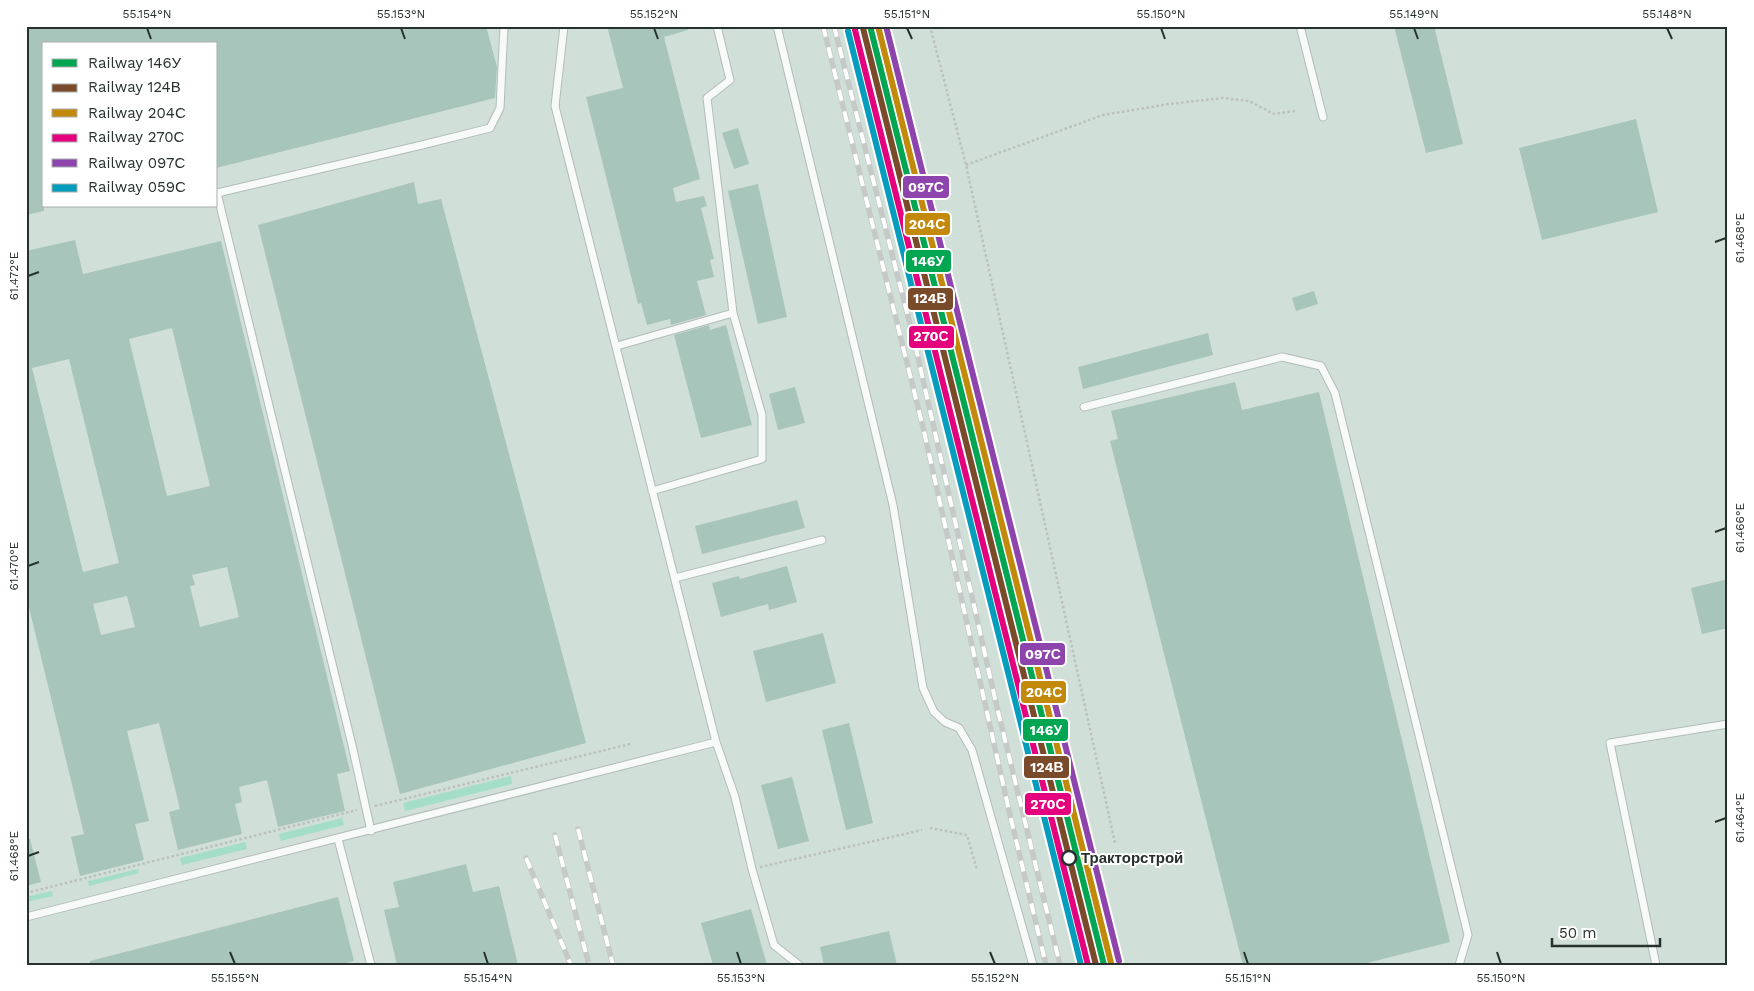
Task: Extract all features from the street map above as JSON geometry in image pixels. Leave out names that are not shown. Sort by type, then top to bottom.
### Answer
[{"type":"lane","points":[[218,193],[413,148],[490,128],[500,108],[504,26]]},
{"type":"lane","points":[[564,26],[555,106],[716,742],[735,797],[752,868],[774,945],[799,965]]},
{"type":"lane","points":[[652,490],[762,459],[762,415],[733,313],[707,98],[730,80],[717,26]]},
{"type":"lane","points":[[777,26],[893,505],[923,688],[934,712],[945,722],[959,728],[972,750],[1033,965]]},
{"type":"lane","points":[[1300,26],[1323,116]]},
{"type":"lane","points":[[218,197],[371,830]]},
{"type":"lane","points":[[617,346],[733,313]]},
{"type":"lane","points":[[1084,407],[1282,357],[1321,366],[1335,392],[1468,935],[1458,965]]},
{"type":"lane","points":[[675,578],[822,540]]},
{"type":"lane","points":[[1656,965],[1610,743],[1728,724]]},
{"type":"lane","points":[[26,917],[716,742]]},
{"type":"lane","points":[[338,839],[371,965]]},
{"type":"path","points":[[930,26],[966,165],[1115,843]]},
{"type":"path","points":[[966,165],[1103,115],[1160,105],[1222,98],[1249,102],[1274,114],[1295,111]]},
{"type":"path","points":[[26,893],[630,744]]},
{"type":"path","points":[[930,828],[967,835],[977,870]]},
{"type":"path","points":[[752,868],[922,830]]},
{"type":"path","points":[[1091,956],[1093,965]]},
{"type":"green space","points":[[511,776],[512,784],[405,811],[403,803]]},
{"type":"green space","points":[[342,818],[344,825],[281,841],[279,834]]},
{"type":"green space","points":[[245,842],[247,849],[182,865],[180,858]]},
{"type":"green space","points":[[138,869],[139,873],[89,886],[88,881]]},
{"type":"green space","points":[[52,891],[53,896],[26,902],[26,897]]},
{"type":"building","points":[[26,26],[486,26],[497,67],[495,98],[218,167],[218,42],[42,42],[42,208],[44,208],[44,211],[26,215]]},
{"type":"building","points":[[607,26],[688,26],[688,30],[664,37],[700,179],[673,188],[676,202],[704,196],[707,206],[701,208],[714,259],[710,260],[714,277],[697,281],[706,315],[671,325],[670,319],[647,325],[641,303],[638,304],[586,97],[623,88]]},
{"type":"building","points":[[1394,26],[1434,26],[1463,144],[1426,153]]},
{"type":"building","points":[[1636,119],[1658,212],[1542,240],[1519,148]]},
{"type":"building","points":[[738,128],[749,164],[734,169],[722,133]]},
{"type":"building","points":[[414,182],[418,204],[441,199],[586,743],[400,794],[258,225]]},
{"type":"building","points":[[758,184],[787,317],[758,324],[728,191]]},
{"type":"building","points":[[75,240],[83,274],[221,241],[350,771],[337,774],[345,811],[278,827],[267,780],[239,787],[242,802],[235,804],[242,834],[178,850],[169,812],[180,809],[159,723],[127,731],[149,821],[135,824],[144,860],[80,876],[71,837],[84,834],[26,595],[26,251]],"holes":[[[172,328],[210,486],[167,496],[129,339]],[[69,359],[119,563],[83,572],[32,368]],[[227,567],[239,617],[200,627],[190,586],[195,585],[192,575]],[[127,596],[135,627],[101,635],[93,604]]]},
{"type":"building","points":[[1314,291],[1318,304],[1296,311],[1292,298]]},
{"type":"building","points":[[709,325],[710,330],[726,325],[752,425],[701,438],[674,335]]},
{"type":"building","points":[[1208,333],[1213,355],[1083,389],[1078,367]]},
{"type":"building","points":[[1235,382],[1242,410],[1319,392],[1450,942],[1359,965],[1243,965],[1110,441],[1118,439],[1111,411]]},
{"type":"building","points":[[795,387],[805,423],[778,430],[769,394]]},
{"type":"building","points":[[797,500],[805,528],[702,554],[695,526]]},
{"type":"building","points":[[787,566],[797,602],[769,610],[768,604],[721,617],[712,583],[739,576],[740,579]]},
{"type":"building","points":[[1728,579],[1728,628],[1702,634],[1691,588]]},
{"type":"building","points":[[823,633],[836,683],[766,702],[753,651]]},
{"type":"building","points":[[849,723],[873,823],[846,830],[822,730]]},
{"type":"building","points":[[792,777],[809,841],[778,849],[761,785]]},
{"type":"building","points":[[26,839],[30,839],[41,882],[26,886]]},
{"type":"building","points":[[466,864],[473,892],[499,886],[518,965],[397,965],[384,910],[399,907],[393,882]]},
{"type":"building","points":[[338,897],[354,961],[338,965],[90,965],[90,961]]},
{"type":"building","points":[[751,909],[767,965],[713,965],[701,923]]},
{"type":"building","points":[[889,931],[897,965],[824,965],[820,947]]},
{"type":"railway","points":[[823,26],[923,427],[1010,815],[1046,965]]},
{"type":"railway","points":[[834,26],[915,344],[996,703],[1060,965]]},
{"type":"railway","points":[[578,829],[613,965]]},
{"type":"railway","points":[[555,835],[589,965]]},
{"type":"railway","points":[[526,858],[571,965]]},
{"type":"rail line","name":"146У","points":[[870,26],[1104,965]]},
{"type":"rail line","name":"204С","points":[[878,26],[1111,963]]},
{"type":"rail line","name":"097С","points":[[886,26],[1119,961]]},
{"type":"rail line","name":"124В","points":[[863,28],[1096,965]]},
{"type":"rail line","name":"270С","points":[[855,30],[1088,965]]},
{"type":"rail line","name":"059С","points":[[848,31],[1081,965]]},
{"type":"place","name":"Тракторстрой","points":[[1069,858]]}]
